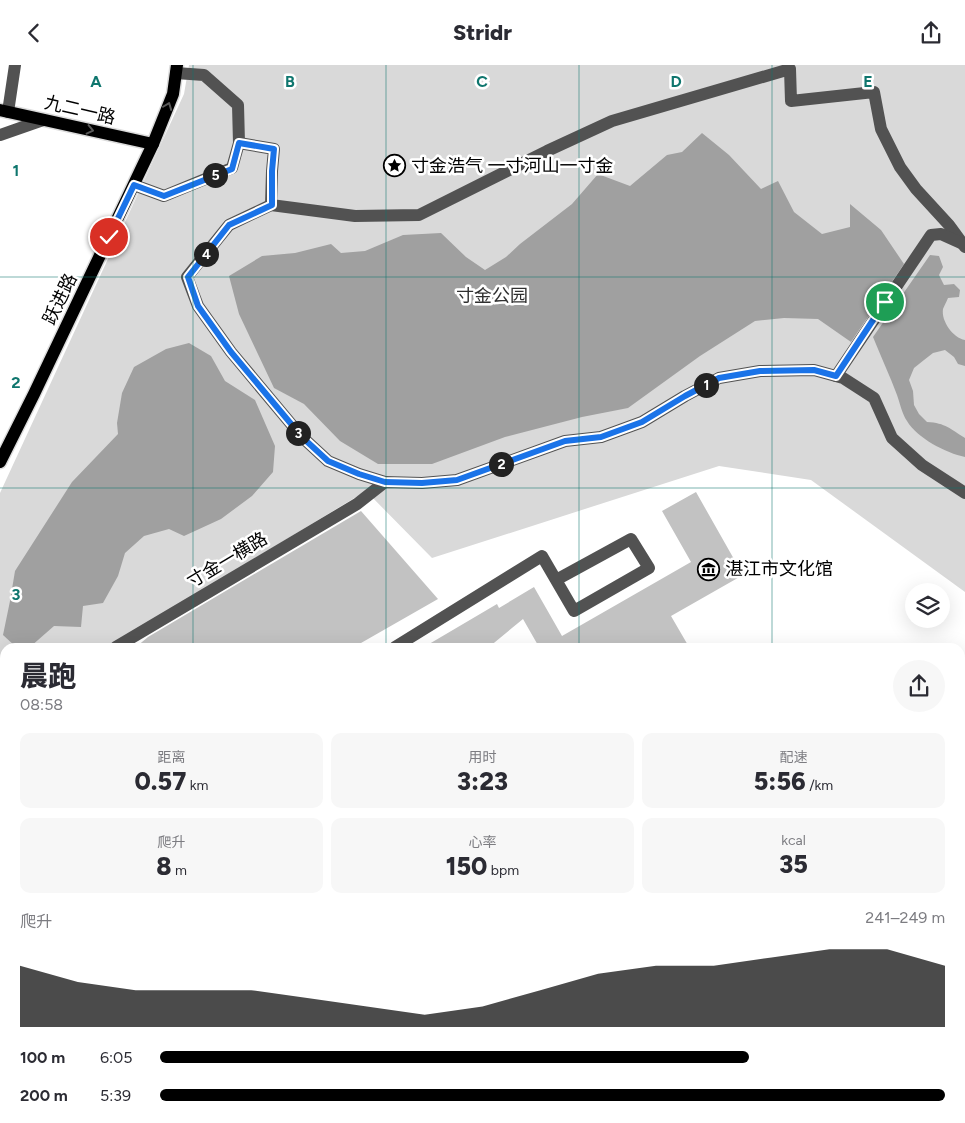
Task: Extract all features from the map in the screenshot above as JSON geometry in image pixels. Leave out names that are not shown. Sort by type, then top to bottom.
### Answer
[{"type":"main road","name":"跃进路","points":[[0,462],[153,144],[173,94],[176,69]]},
{"type":"main road","name":"九二一路","points":[[4,111],[153,144]]},
{"type":"street","points":[[4,111],[14,65]]},
{"type":"street","points":[[134,185],[164,196],[232,169],[239,143],[238,105],[204,75],[176,69]]},
{"type":"street","points":[[963,245],[949,225],[916,189],[900,167],[881,129],[874,92],[791,101],[790,69],[612,121],[419,215],[355,216],[272,205],[229,225],[188,277],[198,306],[231,352],[302,437],[328,461],[385,482],[422,483],[457,480],[565,441],[601,437],[642,422],[719,378],[760,371],[814,370],[843,378],[874,398],[892,437],[922,465],[965,493]]},
{"type":"street","points":[[0,135],[43,119]]},
{"type":"street","points":[[239,143],[274,149],[272,205]]},
{"type":"street","points":[[836,376],[931,235],[941,234],[963,245]]},
{"type":"street","name":"寸金一横路","points":[[123,643],[357,503],[385,482]]},
{"type":"street","points":[[401,643],[542,556],[574,611],[648,568],[631,539],[556,580]]},
{"type":"green space","name":"寸金公园","points":[[189,65],[965,65],[965,592],[811,480],[719,466],[432,558],[366,491],[115,643],[0,643],[0,493],[184,94]]},
{"type":"shaded area","points":[[702,133],[729,155],[761,189],[778,181],[794,212],[822,234],[850,227],[850,204],[881,230],[904,264],[851,342],[818,319],[784,318],[755,321],[700,356],[628,408],[582,417],[505,437],[432,464],[378,464],[340,441],[304,404],[274,388],[239,314],[229,276],[262,256],[295,253],[331,244],[341,253],[365,251],[403,235],[441,233],[466,257],[485,270],[506,257],[572,204],[598,174],[630,186],[667,155],[682,152]]},
{"type":"shaded area","points":[[930,255],[939,256],[943,267],[939,275],[944,285],[954,284],[960,290],[959,297],[948,298],[943,314],[946,324],[952,332],[965,340],[965,366],[958,364],[954,357],[945,350],[933,353],[914,368],[909,380],[913,391],[914,405],[919,414],[927,422],[943,425],[965,438],[965,457],[933,444],[918,433],[907,421],[873,337]]},
{"type":"shaded area","points":[[189,343],[211,356],[225,381],[255,400],[275,446],[273,472],[252,496],[221,519],[184,536],[169,529],[144,536],[125,553],[118,576],[103,603],[83,606],[81,627],[54,626],[35,643],[12,643],[3,635],[15,571],[72,482],[118,434],[117,423],[122,393],[134,367],[166,349]]},
{"type":"building","name":"湛江市文化馆","points":[[696,492],[743,575],[671,616],[687,643],[537,643],[523,619],[494,643],[431,643],[497,604],[499,608],[534,587],[562,636],[691,562],[662,511]]},
{"type":"building","points":[[361,511],[438,599],[361,643],[141,643]]},
{"type":"place","name":"寸金浩气 一寸河山一寸金","points":[[395,166]]},
{"type":"place","name":"湛江市文化馆","points":[[709,569]]},
{"type":"route","points":[[109,237],[134,185],[164,196],[232,169],[239,143],[274,149],[272,205],[229,225],[188,277],[198,306],[231,352],[302,437],[328,461],[385,482],[422,483],[457,480],[565,441],[601,437],[642,422],[719,378],[760,371],[814,370],[836,376],[885,302]]}]
